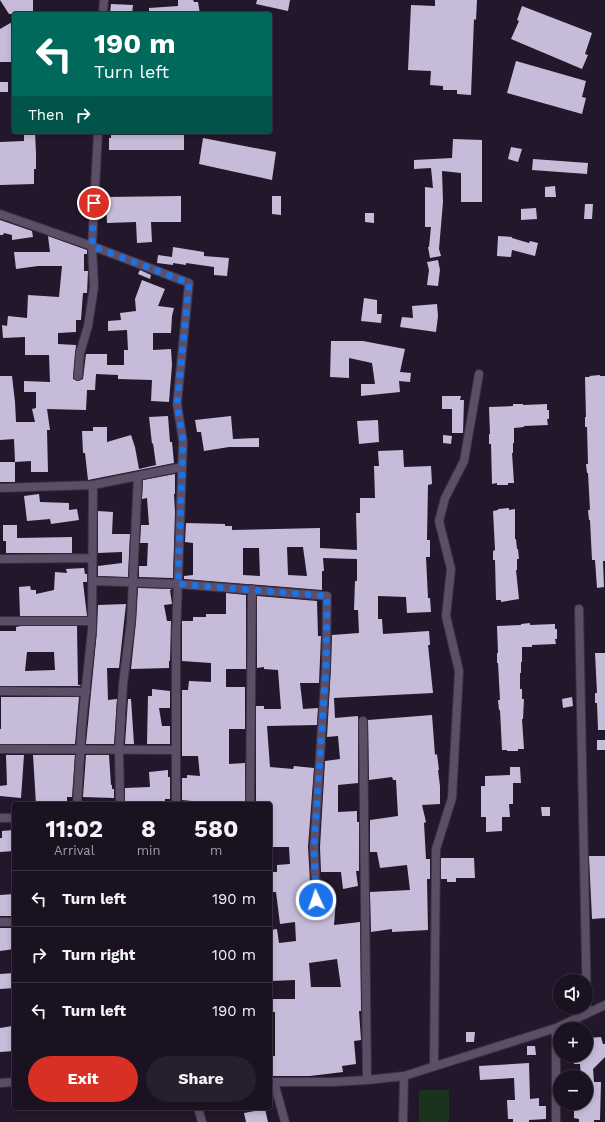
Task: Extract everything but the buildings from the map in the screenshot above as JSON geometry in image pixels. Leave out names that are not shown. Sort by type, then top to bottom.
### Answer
[{"type":"street","points":[[103,12],[104,0]]},
{"type":"street","points":[[78,376],[80,353],[88,326],[94,286],[92,246],[98,134]]},
{"type":"street","points":[[0,214],[92,246],[189,283],[177,404],[183,441],[176,636],[176,802]]},
{"type":"street","points":[[434,1066],[436,849],[452,798],[459,671],[446,616],[451,569],[439,521],[445,498],[464,461],[479,374]]},
{"type":"street","points":[[0,488],[93,485],[182,467]]},
{"type":"street","points":[[120,802],[120,750],[123,684],[131,621],[138,476]]},
{"type":"street","points":[[77,802],[92,621],[93,485]]},
{"type":"street","points":[[0,559],[92,558]]},
{"type":"street","points":[[92,581],[133,581],[327,596],[326,666],[314,847],[317,913]]},
{"type":"street","points":[[250,802],[252,590]]},
{"type":"street","points":[[579,609],[586,974]]},
{"type":"street","points":[[0,621],[92,621]]},
{"type":"street","points":[[0,691],[86,692]]},
{"type":"street","points":[[363,720],[367,1080]]},
{"type":"street","points":[[0,749],[176,750]]},
{"type":"street","points":[[0,818],[12,818]]},
{"type":"street","points":[[0,922],[12,922]]},
{"type":"street","points":[[593,1011],[605,1006]]},
{"type":"street","points":[[569,1022],[587,1014]]},
{"type":"street","points":[[285,1122],[272,1082],[333,1082],[404,1076],[553,1029]]},
{"type":"street","points":[[556,1062],[556,1122]]},
{"type":"street","points":[[404,1076],[404,1122]]},
{"type":"street","points":[[0,1083],[12,1082]]},
{"type":"street","points":[[199,1110],[202,1122]]},
{"type":"green space","points":[[419,1090],[449,1090],[449,1122],[419,1122]]},
{"type":"route","points":[[94,203],[92,246],[189,283],[177,404],[183,441],[178,584],[327,596],[326,666],[314,847],[316,900]]}]
